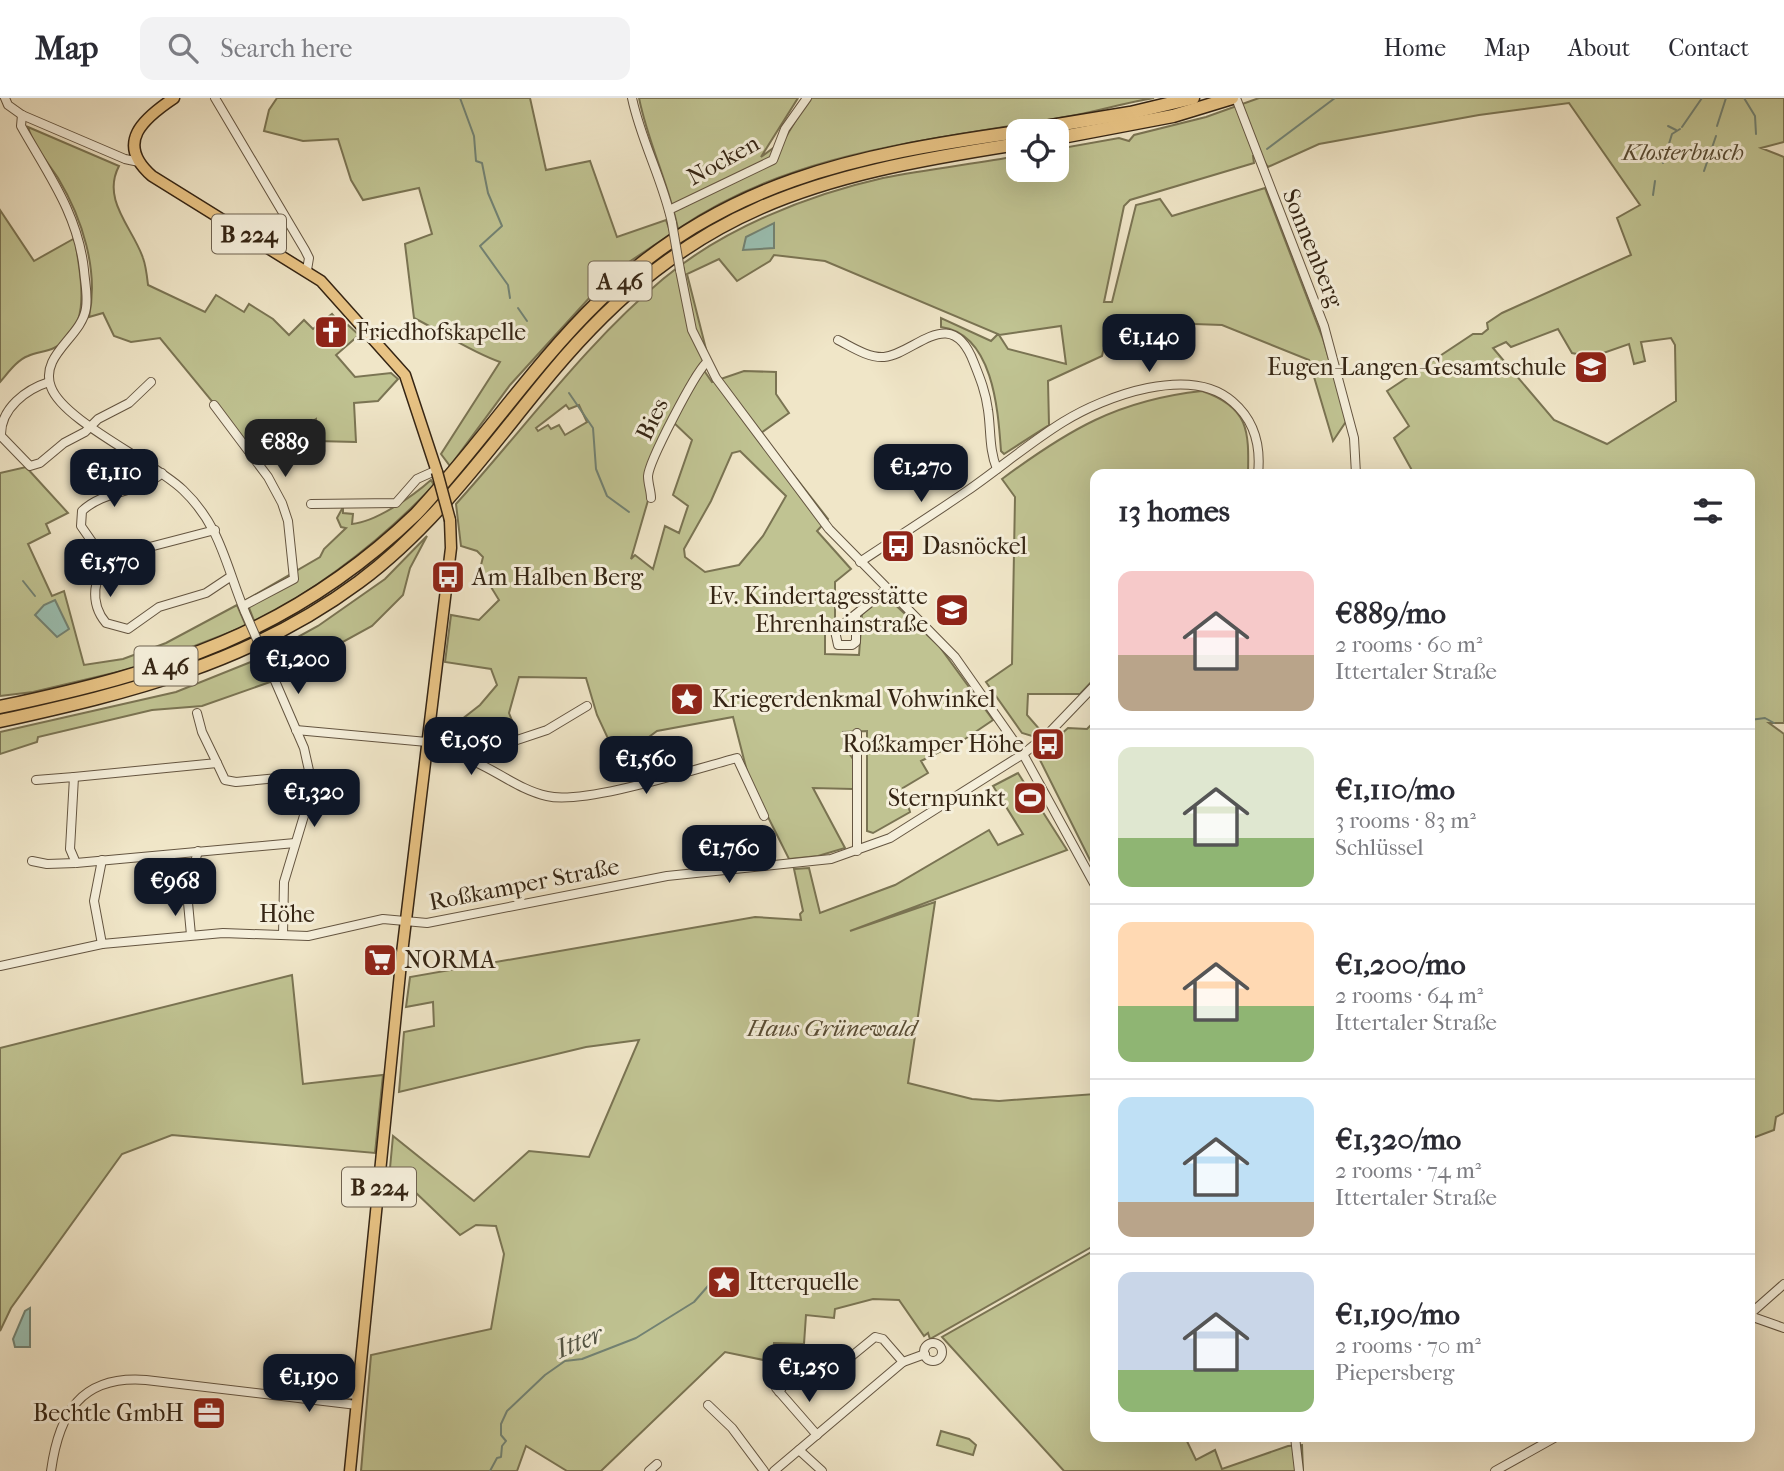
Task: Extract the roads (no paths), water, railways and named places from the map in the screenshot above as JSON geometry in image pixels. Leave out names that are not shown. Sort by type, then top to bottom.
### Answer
[{"type":"highway","name":"A 46","points":[[1069,124],[1193,98]]},
{"type":"highway","points":[[1069,136],[1147,122],[1234,98]]},
{"type":"highway","name":"A 46","points":[[0,707],[124,678],[195,656],[265,625],[321,592],[374,553],[416,514],[598,302],[663,247],[725,208],[784,182],[877,155],[1006,133]]},
{"type":"highway","name":"A 46","points":[[0,721],[85,703],[201,668],[295,625],[329,603],[394,554],[430,519],[607,311],[671,258],[732,219],[828,181],[936,156],[1006,146]]},
{"type":"main road","points":[[139,162],[135,144],[141,123],[174,98]]},
{"type":"main road","name":"B 224","points":[[139,162],[152,176],[321,281],[405,375],[437,471],[450,520],[451,548],[396,1018],[349,1471]]},
{"type":"street","points":[[5,98],[8,105],[22,115],[125,159],[139,162]]},
{"type":"street","points":[[215,98],[305,250],[309,258],[307,270]]},
{"type":"street","points":[[632,98],[640,133],[669,209],[692,330],[706,363],[795,485],[860,562],[955,657],[1023,754],[1090,876]]},
{"type":"street","name":"Nocken","points":[[669,209],[773,160],[786,129],[807,98]]},
{"type":"street","name":"Sonnenberg","points":[[1234,98],[1324,326],[1354,438],[1356,469]]},
{"type":"street","points":[[22,115],[21,126],[73,218],[80,240],[87,295],[84,317],[51,365],[49,382],[65,408],[183,490],[215,530],[223,548],[230,577],[296,730],[310,775],[309,799],[284,882],[283,935]]},
{"type":"street","points":[[838,340],[878,357],[892,355],[934,334],[950,336],[961,342],[973,358],[984,391],[992,456],[997,469]]},
{"type":"street","name":"Bies","points":[[651,498],[648,475],[656,451],[690,384],[706,363]]},
{"type":"street","points":[[49,382],[25,392],[4,417],[0,431],[8,446],[26,464],[35,466],[58,447],[93,426],[98,419],[129,403],[151,382]]},
{"type":"street","points":[[860,562],[1070,418],[1110,401],[1178,383],[1216,391],[1242,411],[1258,442],[1258,469]]},
{"type":"street","points":[[214,405],[268,477],[288,521],[294,579],[244,609]]},
{"type":"street","points":[[310,503],[396,503],[418,479],[437,471]]},
{"type":"street","points":[[106,562],[80,526],[82,511],[111,494],[146,485],[162,473]]},
{"type":"street","points":[[215,530],[118,554],[106,562],[96,583],[96,602],[106,623],[120,629],[134,626],[166,604],[206,593],[230,577]]},
{"type":"street","points":[[856,614],[887,589]]},
{"type":"street","points":[[1023,754],[1047,735],[1090,690]]},
{"type":"street","points":[[472,761],[484,751],[547,730],[587,706]]},
{"type":"street","points":[[197,713],[202,732],[225,780],[236,782],[310,775]]},
{"type":"street","points":[[296,730],[427,748],[472,761],[534,793],[551,797],[570,797],[621,788],[737,758],[764,816]]},
{"type":"street","points":[[857,733],[857,852]]},
{"type":"street","name":"Roßkamper Straße","points":[[407,922],[427,923],[667,876],[826,860],[857,852],[890,838],[1023,754]]},
{"type":"street","points":[[36,780],[217,762]]},
{"type":"street","points":[[75,776],[70,849],[76,863]]},
{"type":"street","points":[[32,861],[47,864],[76,863],[295,842]]},
{"type":"street","points":[[191,935],[187,892],[198,851]]},
{"type":"street","points":[[102,860],[94,901],[102,944]]},
{"type":"street","name":"Höhe","points":[[0,966],[102,944],[191,935],[320,934],[383,919],[407,922]]},
{"type":"street","points":[[1755,1310],[1784,1284]]},
{"type":"street","points":[[1755,1317],[1784,1328]]},
{"type":"street","points":[[842,1364],[875,1337],[883,1339],[903,1362]]},
{"type":"street","points":[[794,1349],[776,1349],[776,1382],[779,1392],[817,1435]]},
{"type":"street","points":[[774,1471],[903,1362],[925,1354]]},
{"type":"street","points":[[51,1471],[61,1423],[78,1400],[101,1384],[138,1379],[269,1392],[294,1390],[357,1400]]},
{"type":"street","points":[[708,1405],[732,1428],[764,1471]]},
{"type":"street","points":[[1295,1442],[1298,1471]]},
{"type":"street","points":[[1495,1471],[1547,1442]]},
{"type":"street","points":[[799,1450],[822,1471]]},
{"type":"street","points":[[649,1471],[657,1464]]},
{"type":"water","points":[[774,223],[774,248],[743,250],[746,237]]},
{"type":"water","points":[[55,600],[69,629],[57,637],[35,615],[44,605]]},
{"type":"water","points":[[30,1308],[30,1347],[15,1347],[13,1339],[25,1311]]},
{"type":"waterway","points":[[460,98],[474,136],[476,161],[482,163],[488,193],[502,226],[480,246],[508,285],[510,298]]},
{"type":"waterway","points":[[1267,149],[1335,98]]},
{"type":"waterway","points":[[1682,127],[1702,98]]},
{"type":"waterway","points":[[1717,126],[1726,98]]},
{"type":"waterway","points":[[1744,98],[1755,116],[1756,134]]},
{"type":"waterway","points":[[1668,126],[1676,130]]},
{"type":"waterway","points":[[1663,163],[1672,134],[1680,129]]},
{"type":"waterway","points":[[1704,171],[1716,136]]},
{"type":"waterway","points":[[1653,195],[1655,181]]},
{"type":"waterway","points":[[518,308],[527,321]]},
{"type":"waterway","points":[[569,393],[593,428],[596,469],[607,496],[629,512]]},
{"type":"waterway","points":[[23,581],[35,596]]},
{"type":"waterway","points":[[1755,719],[1765,718],[1774,723]]},
{"type":"waterway","name":"Itter","points":[[490,1471],[497,1458],[501,1457],[502,1446],[506,1441],[501,1435],[501,1424],[507,1411],[545,1375],[565,1361],[582,1359],[636,1338],[694,1302],[715,1278],[724,1282]]},
{"type":"place","name":"Friedhofskapelle","points":[[331,332]]},
{"type":"place","name":"Eugen-Langen-Gesamtschule","points":[[1591,367]]},
{"type":"place","name":"Dasnöckel","points":[[898,546]]},
{"type":"place","name":"Am Halben Berg","points":[[448,577]]},
{"type":"place","name":"Ev. Kindertagesstätte Ehrenhainstraße","points":[[952,610]]},
{"type":"place","name":"Kriegerdenkmal Vohwinkel","points":[[687,699]]},
{"type":"place","name":"Roßkamper Höhe","points":[[1048,744]]},
{"type":"place","name":"Sternpunkt","points":[[1030,798]]},
{"type":"place","name":"NORMA","points":[[380,960]]},
{"type":"place","name":"Itterquelle","points":[[724,1282]]},
{"type":"place","name":"Bechtle GmbH","points":[[209,1413]]},
{"type":"park label","name":"Klosterbusch","points":[[1683,152]]},
{"type":"park label","name":"Haus Grünewald","points":[[832,1028]]}]
